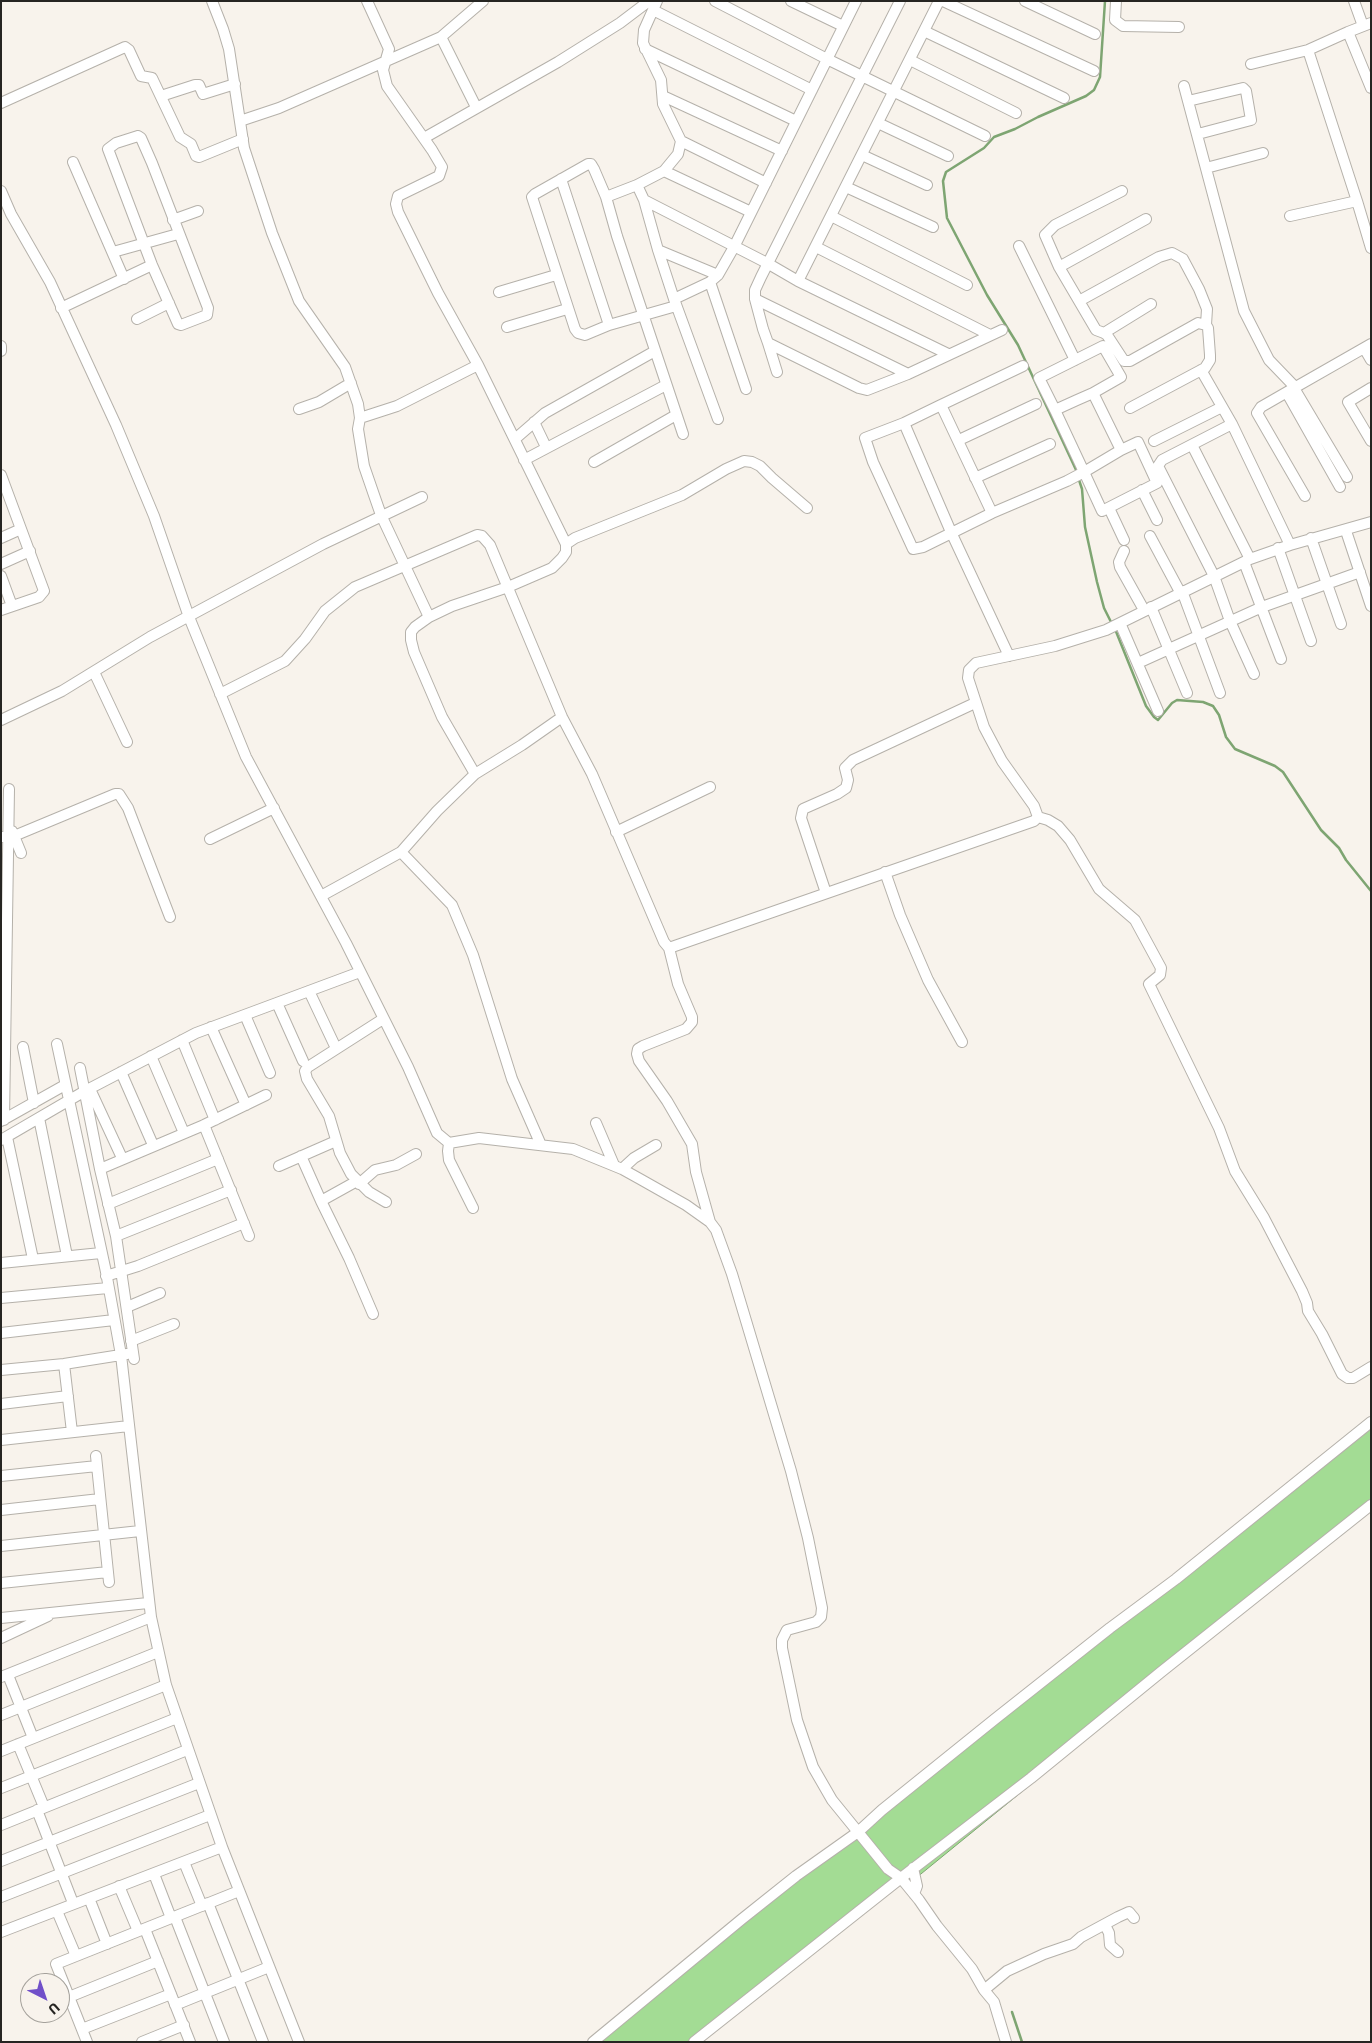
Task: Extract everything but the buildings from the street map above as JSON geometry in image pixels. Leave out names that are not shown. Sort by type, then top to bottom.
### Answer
[{"type":"street","points":[[212,1],[224,29],[229,49],[243,139],[272,233],[299,301],[345,367],[358,404],[360,418],[358,429],[364,466],[381,515],[429,617]]},
{"type":"street","points":[[367,1],[389,49],[383,70],[388,86],[442,167],[439,176],[398,196],[396,204],[422,261],[478,365],[566,544],[566,552],[552,568],[472,598],[429,617],[411,632],[411,640],[442,718],[475,774]]},
{"type":"street","points":[[240,121],[279,108],[442,37],[483,1]]},
{"type":"street","points":[[715,1],[827,60],[985,136]]},
{"type":"street","points":[[791,1],[843,26]]},
{"type":"street","points":[[683,434],[643,316],[614,227],[606,197],[591,164],[561,179],[532,197],[567,309],[578,333],[585,335],[609,325],[643,316],[675,302],[714,279],[734,247],[856,1]]},
{"type":"street","points":[[777,372],[755,299],[755,290],[900,1]]},
{"type":"street","points":[[798,281],[939,1]]},
{"type":"street","points":[[943,1],[1094,71]]},
{"type":"street","points":[[1025,1],[1095,34]]},
{"type":"street","points":[[1116,1],[1115,20],[1123,26],[1179,27]]},
{"type":"street","points":[[1251,64],[1308,50],[1367,24],[1354,1]]},
{"type":"street","points":[[424,138],[558,62],[632,14],[653,4]]},
{"type":"street","points":[[653,4],[812,90]]},
{"type":"street","points":[[653,4],[644,30],[643,43],[661,80],[665,110],[682,140],[766,182]]},
{"type":"street","points":[[632,14],[644,30]]},
{"type":"street","points":[[924,31],[1064,98]]},
{"type":"street","points":[[1348,32],[1371,88]]},
{"type":"street","points":[[442,37],[476,107]]},
{"type":"street","points":[[1,103],[125,47],[129,50],[139,74],[152,78],[180,136],[191,144],[196,156],[200,157],[243,139]]},
{"type":"street","points":[[645,49],[796,121]]},
{"type":"street","points":[[1308,50],[1371,248]]},
{"type":"street","points":[[910,60],[1016,113]]},
{"type":"street","points":[[161,96],[195,84],[199,85],[203,94],[235,84]]},
{"type":"street","points":[[1184,86],[1244,311],[1269,360],[1348,477]]},
{"type":"street","points":[[1188,101],[1243,88],[1246,91],[1251,120],[1198,134]]},
{"type":"street","points":[[662,96],[782,151]]},
{"type":"street","points":[[878,124],[948,156]]},
{"type":"street","points":[[139,136],[173,220],[208,313],[181,325],[178,324],[152,265],[108,149],[110,146],[139,136]]},
{"type":"street","points":[[606,197],[637,185],[664,171],[678,154],[682,140]]},
{"type":"street","points":[[1206,168],[1263,153]]},
{"type":"street","points":[[862,155],[927,185]]},
{"type":"street","points":[[73,162],[124,279]]},
{"type":"street","points":[[664,171],[751,212]]},
{"type":"street","points":[[561,179],[609,325]]},
{"type":"street","points":[[637,185],[644,200],[675,302],[718,419]]},
{"type":"street","points":[[846,187],[933,227]]},
{"type":"street","points":[[1,191],[11,214],[50,282],[116,425],[154,516],[189,617],[246,757],[360,972],[408,1068],[437,1133],[449,1143],[479,1138],[573,1149],[618,1167],[686,1205],[710,1222],[716,1230],[732,1274],[790,1471],[808,1538],[822,1608],[821,1617],[816,1622],[787,1630],[782,1640],[783,1657],[797,1720],[819,1780],[861,1836],[888,1869],[901,1878],[972,1969],[984,1990],[994,2002],[1006,2042]]},
{"type":"street","points":[[1122,191],[1048,230],[1045,235],[1059,267],[1096,330],[1107,335],[1124,361],[1130,361],[1198,323],[1206,325]]},
{"type":"street","points":[[644,200],[798,281],[948,354]]},
{"type":"street","points":[[1290,216],[1357,200]]},
{"type":"street","points":[[173,220],[198,211]]},
{"type":"street","points":[[831,216],[967,285]]},
{"type":"street","points":[[1059,267],[1146,219]]},
{"type":"street","points":[[113,252],[178,234]]},
{"type":"street","points":[[1019,246],[1075,360]]},
{"type":"street","points":[[816,247],[990,335]]},
{"type":"street","points":[[658,250],[714,279],[746,389]]},
{"type":"street","points":[[1079,301],[1159,257],[1172,253],[1183,260],[1199,289],[1207,309],[1206,325],[1208,328],[1210,360],[1208,365],[1130,408]]},
{"type":"street","points":[[61,308],[152,265]]},
{"type":"street","points":[[499,292],[556,275]]},
{"type":"street","points":[[755,299],[908,374]]},
{"type":"street","points":[[137,319],[169,303]]},
{"type":"street","points":[[1104,333],[1151,304]]},
{"type":"street","points":[[507,326],[567,309]]},
{"type":"street","points":[[768,343],[859,388],[867,390],[908,374],[1002,330]]},
{"type":"street","points":[[1,346],[1,351]]},
{"type":"street","points":[[1022,366],[904,423],[865,438],[873,462],[913,549],[923,547],[951,532],[1080,474],[1138,442],[1157,482],[1102,511],[1080,474],[1055,410],[1039,378],[1103,346],[1121,377],[1055,410]]},
{"type":"street","points":[[1305,496],[1257,413],[1262,406],[1367,346],[1371,360]]},
{"type":"street","points":[[515,439],[545,413],[655,351]]},
{"type":"street","points":[[360,418],[397,406],[478,365]]},
{"type":"street","points":[[1201,370],[1232,424],[1290,545]]},
{"type":"street","points":[[299,409],[319,402],[351,383]]},
{"type":"street","points":[[524,460],[666,384]]},
{"type":"street","points":[[1370,437],[1348,402],[1371,388]]},
{"type":"street","points":[[1291,390],[1340,487]]},
{"type":"street","points":[[1092,393],[1121,450]]},
{"type":"street","points":[[959,440],[1036,404]]},
{"type":"street","points":[[941,405],[992,513]]},
{"type":"street","points":[[1154,441],[1222,407]]},
{"type":"street","points":[[594,462],[676,415]]},
{"type":"street","points":[[534,422],[546,447]]},
{"type":"street","points":[[904,423],[951,532],[1009,656]]},
{"type":"street","points":[[1232,424],[1162,460],[1158,466],[1214,576],[1230,621],[1254,674]]},
{"type":"street","points":[[975,478],[1050,444]]},
{"type":"street","points":[[1192,445],[1247,560],[1281,660]]},
{"type":"street","points":[[566,544],[592,530],[682,495],[726,468],[744,461],[760,466],[807,508]]},
{"type":"street","points":[[1,476],[5,497],[21,529],[44,591],[39,597],[1,610]]},
{"type":"street","points":[[1142,490],[1157,520]]},
{"type":"street","points":[[1,720],[39,703],[150,637],[381,515],[422,497]]},
{"type":"street","points":[[1109,508],[1124,540]]},
{"type":"street","points":[[1038,817],[1034,806],[994,748],[975,702],[968,678],[969,670],[976,664],[1055,646],[1116,625],[1181,591],[1247,560],[1278,548],[1371,522]]},
{"type":"street","points":[[1,538],[21,529]]},
{"type":"street","points":[[1347,534],[1371,606]]},
{"type":"street","points":[[220,694],[285,661],[305,640],[325,610],[355,587],[477,535],[482,536],[490,545],[562,717],[592,774],[664,942],[669,948],[678,984],[692,1017],[692,1022],[686,1029],[643,1046],[638,1050],[637,1054],[639,1061],[667,1101],[692,1144],[698,1180],[710,1222]]},
{"type":"street","points":[[1150,536],[1181,591],[1220,694]]},
{"type":"street","points":[[1312,538],[1340,624]]},
{"type":"street","points":[[1278,548],[1311,641]]},
{"type":"street","points":[[1,564],[30,551]]},
{"type":"street","points":[[1124,551],[1119,562],[1120,567],[1148,608],[1169,649],[1187,693]]},
{"type":"street","points":[[1138,663],[1262,607],[1360,572]]},
{"type":"street","points":[[1,576],[12,606]]},
{"type":"street","points":[[1116,625],[1138,663],[1158,711]]},
{"type":"street","points":[[94,672],[127,742]]},
{"type":"street","points":[[826,893],[801,818],[803,809],[838,794],[846,788],[848,780],[845,768],[852,760],[975,702]]},
{"type":"street","points":[[321,896],[401,852],[437,811],[475,774],[562,717]]},
{"type":"street","points":[[616,832],[710,787]]},
{"type":"street","points":[[9,789],[3,1120],[65,1086]]},
{"type":"street","points":[[1,837],[14,836],[114,794],[119,794],[128,808],[170,917]]},
{"type":"street","points":[[1,802],[20,853]]},
{"type":"street","points":[[210,839],[274,808]]},
{"type":"street","points":[[669,948],[1034,822],[1038,817]]},
{"type":"street","points":[[1038,817],[1058,826],[1070,840],[1099,890],[1135,920],[1161,968],[1160,975],[1149,984],[1219,1128],[1235,1171],[1269,1227],[1302,1291],[1308,1311],[1342,1374],[1348,1378],[1353,1378],[1371,1367]]},
{"type":"street","points":[[401,852],[452,905],[473,955],[512,1079],[541,1145]]},
{"type":"street","points":[[886,872],[900,915],[928,980],[962,1042]]},
{"type":"street","points":[[33,1259],[4,1138],[68,1101],[182,1040],[211,1027],[360,972]]},
{"type":"street","points":[[309,991],[334,1044]]},
{"type":"street","points":[[277,1003],[302,1061]]},
{"type":"street","points":[[245,1015],[270,1073]]},
{"type":"street","points":[[383,1019],[308,1067],[305,1071],[307,1079],[328,1116],[344,1162],[358,1183],[386,1202]]},
{"type":"street","points":[[211,1027],[246,1105]]},
{"type":"street","points":[[182,1040],[215,1120]]},
{"type":"street","points":[[57,1044],[102,1252],[114,1320],[130,1426],[148,1603],[166,1685],[210,1815],[299,2042]]},
{"type":"street","points":[[23,1046],[34,1103]]},
{"type":"street","points":[[151,1056],[184,1133]]},
{"type":"street","points":[[80,1068],[88,1090],[122,1158]]},
{"type":"street","points":[[121,1072],[153,1145]]},
{"type":"street","points":[[1,1370],[133,1356],[122,1271],[116,1236],[100,1169],[88,1090]]},
{"type":"street","points":[[100,1169],[122,1158],[204,1125],[266,1095]]},
{"type":"street","points":[[39,1118],[67,1256]]},
{"type":"street","points":[[596,1123],[618,1167]]},
{"type":"street","points":[[204,1125],[249,1236]]},
{"type":"street","points":[[279,1166],[336,1141]]},
{"type":"street","points":[[449,1143],[450,1160],[473,1208]]},
{"type":"street","points":[[618,1167],[656,1145]]},
{"type":"street","points":[[321,1201],[358,1183],[375,1170],[396,1165],[416,1154]]},
{"type":"street","points":[[301,1156],[373,1314]]},
{"type":"street","points":[[108,1204],[218,1159]]},
{"type":"street","points":[[116,1236],[231,1190]]},
{"type":"street","points":[[106,1276],[244,1223]]},
{"type":"street","points":[[1,1263],[102,1252]]},
{"type":"street","points":[[1,1298],[108,1288]]},
{"type":"street","points":[[127,1307],[160,1293]]},
{"type":"street","points":[[1,1332],[114,1320]]},
{"type":"street","points":[[131,1341],[174,1324]]},
{"type":"street","points":[[64,1364],[72,1432]]},
{"type":"street","points":[[1,1404],[68,1396]]},
{"type":"street","points":[[593,2042],[763,1902],[861,1836],[882,1810],[1110,1628],[1176,1579],[1371,1422]]},
{"type":"street","points":[[1,1440],[130,1426]]},
{"type":"street","points":[[1,1476],[97,1461],[103,1535],[109,1577],[1,1583]]},
{"type":"street","points":[[1,1510],[100,1499]]},
{"type":"street","points":[[694,2042],[1082,1738],[1161,1672],[1371,1505]]},
{"type":"street","points":[[1,1546],[140,1531]]},
{"type":"street","points":[[1,1618],[148,1603]]},
{"type":"street","points":[[1,1638],[53,1613]]},
{"type":"street","points":[[33,1738],[21,1707],[5,1676],[151,1617]]},
{"type":"street","points":[[1,1715],[158,1652]]},
{"type":"street","points":[[1,1751],[166,1685]]},
{"type":"street","points":[[1,1788],[177,1718]]},
{"type":"street","points":[[18,1744],[31,1776],[49,1842],[73,1903]]},
{"type":"street","points":[[1,1824],[188,1750]]},
{"type":"street","points":[[1,1861],[199,1782]]},
{"type":"street","points":[[1,1897],[210,1815]]},
{"type":"street","points":[[1,1932],[222,1847]]},
{"type":"street","points":[[184,1862],[238,1979],[263,2042]]},
{"type":"street","points":[[914,1868],[917,1886],[914,1894]]},
{"type":"street","points":[[154,1874],[224,2042]]},
{"type":"street","points":[[119,1886],[158,1961],[190,2042]]},
{"type":"street","points":[[60,1973],[56,1964],[239,1891]]},
{"type":"street","points":[[88,1898],[108,1944]]},
{"type":"street","points":[[57,1911],[76,1956]]},
{"type":"street","points":[[984,1990],[1007,1971],[1044,1954],[1073,1944],[1081,1937],[1128,1912],[1134,1918]]},
{"type":"street","points":[[1105,1925],[1110,1933],[1110,1945],[1118,1952]]},
{"type":"street","points":[[70,1997],[158,1961]]},
{"type":"street","points":[[175,2005],[269,1967]]},
{"type":"street","points":[[82,2029],[171,1994]]},
{"type":"street","points":[[70,1999],[87,2042]]},
{"type":"street","points":[[142,2042],[184,2025]]},
{"type":"shaded area","points":[[1371,1423],[1371,1507],[916,1878],[900,1878],[694,2042],[592,2042]]},
{"type":"waterway","points":[[1077,472],[1018,345],[987,295],[947,218],[943,181],[946,172],[984,148],[994,137],[1086,96],[1094,90],[1100,77],[1105,1]]},
{"type":"waterway","points":[[1078,477],[1082,489],[1085,527],[1097,582],[1104,608],[1112,624]]},
{"type":"waterway","points":[[1115,629],[1146,706],[1154,717],[1158,720],[1172,703],[1177,700],[1203,702],[1213,706],[1219,715],[1226,737],[1235,749],[1275,766],[1283,772],[1321,830],[1339,848],[1346,860],[1371,891]]},
{"type":"waterway","points":[[1012,2012],[1022,2042]]}]
